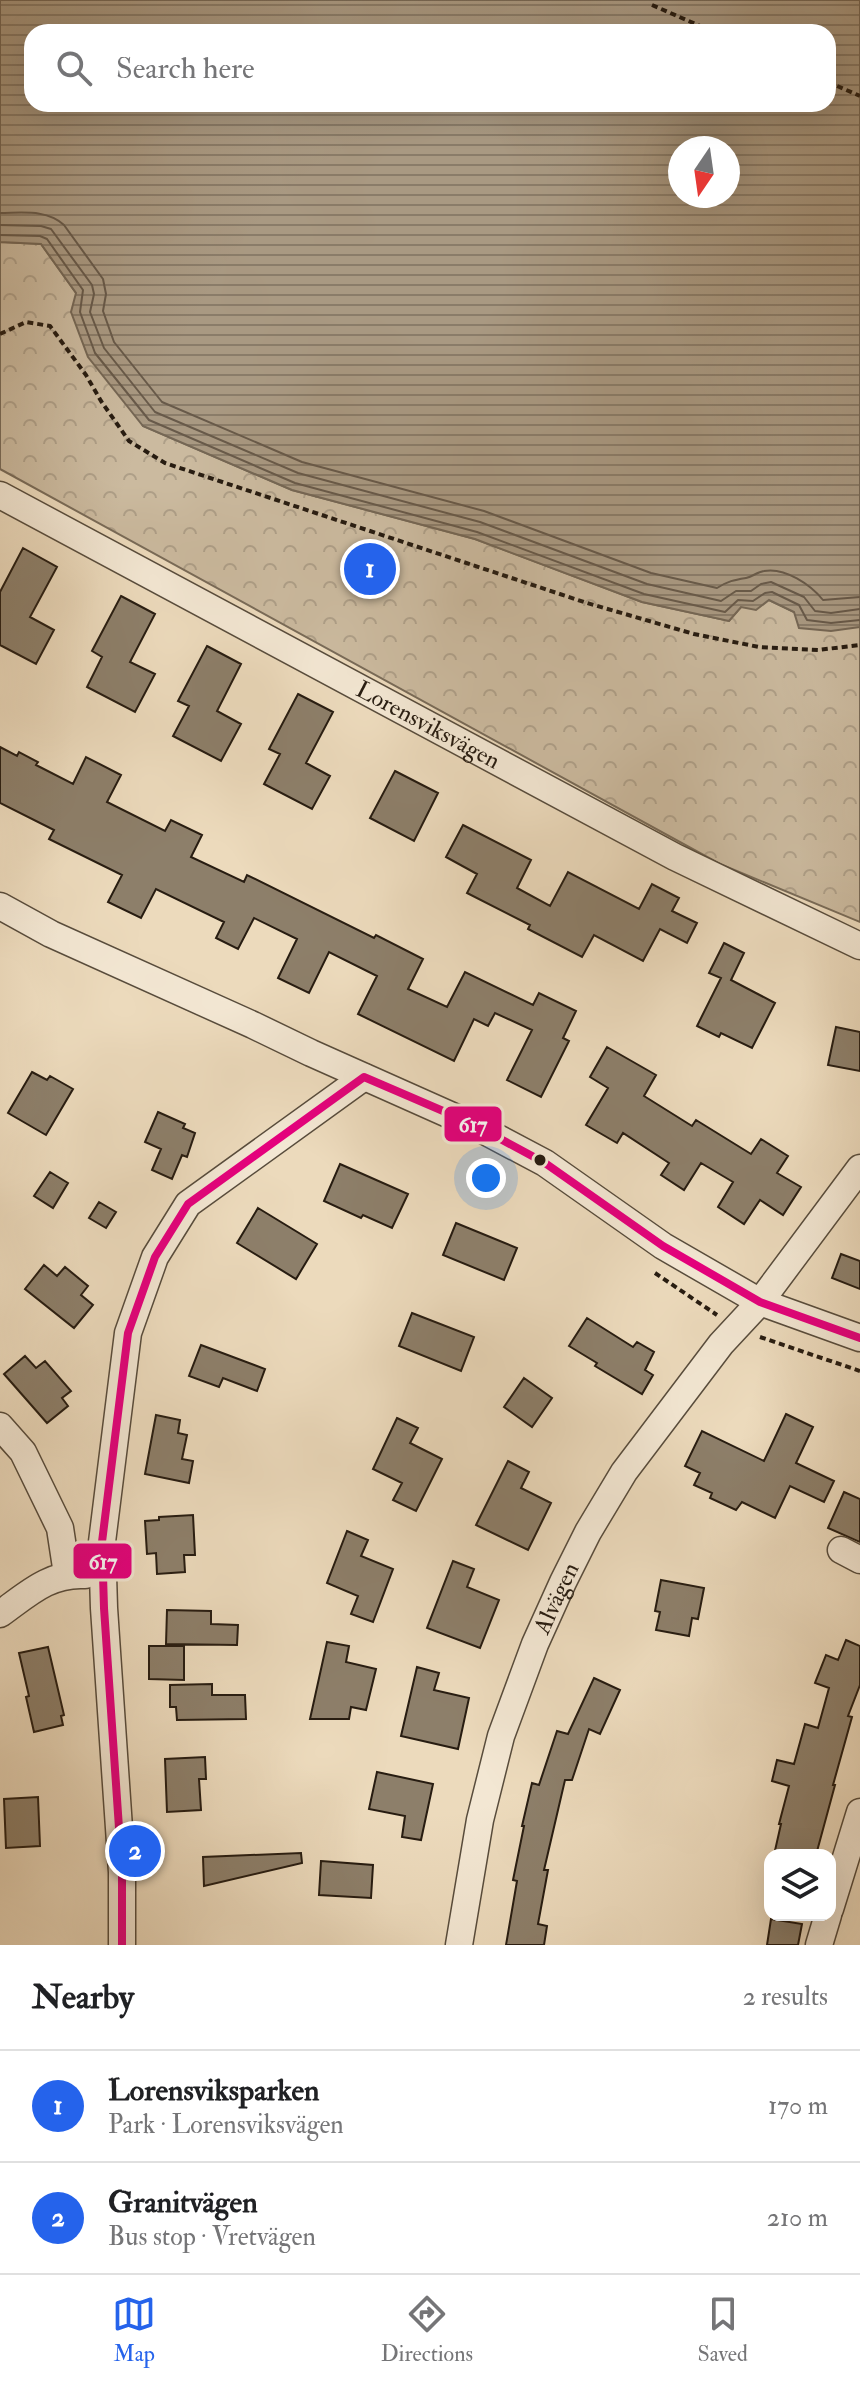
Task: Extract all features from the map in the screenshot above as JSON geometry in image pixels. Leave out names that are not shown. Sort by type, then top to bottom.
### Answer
[{"type":"street","name":"Lorensviksvägen","points":[[0,495],[675,857],[860,946]]},
{"type":"street","points":[[0,906],[51,934],[471,1123],[545,1163],[663,1246],[760,1302],[860,1338]]},
{"type":"street","points":[[122,1945],[122,1872],[102,1542],[128,1333],[155,1257],[188,1204],[364,1077]]},
{"type":"street","points":[[760,1302],[860,1168]]},
{"type":"street","name":"Alvägen","points":[[459,1945],[480,1820],[501,1736],[558,1591],[624,1472],[721,1344],[760,1302]]},
{"type":"street","points":[[0,1426],[23,1452],[60,1528],[67,1574]]},
{"type":"street","points":[[0,1614],[49,1580],[67,1574],[103,1576]]},
{"type":"street","points":[[836,1889],[860,1812]]},
{"type":"street","points":[[819,1945],[826,1921]]},
{"type":"path","points":[[652,5],[696,24]]},
{"type":"path","points":[[836,86],[860,96]]},
{"type":"path","points":[[0,334],[26,322],[50,326],[129,441],[165,463],[587,603],[694,634],[759,647],[818,650],[860,645]]},
{"type":"path","points":[[647,1267],[736,1328],[860,1371]]},
{"type":"green space","points":[[0,242],[41,244],[76,293],[143,426],[292,490],[475,539],[642,602],[729,621],[741,607],[769,600],[794,612],[860,627],[860,922],[720,864],[0,469]]},
{"type":"water","points":[[0,0],[860,0],[860,627],[831,631],[799,628],[794,612],[769,600],[756,610],[741,607],[729,621],[642,602],[475,539],[292,490],[143,426],[88,357],[71,312],[76,293],[41,244],[0,242]]},
{"type":"building","points":[[23,548],[57,567],[30,617],[54,630],[36,664],[0,645],[0,592]]},
{"type":"building","points":[[121,596],[155,614],[130,662],[155,674],[135,712],[87,687],[102,657],[92,651]]},
{"type":"building","points":[[207,646],[241,664],[217,711],[241,724],[221,761],[173,736],[189,706],[178,701]]},
{"type":"building","points":[[298,694],[333,712],[306,763],[330,776],[312,809],[264,784],[280,754],[269,749]]},
{"type":"building","points":[[0,747],[17,756],[19,752],[38,762],[36,765],[73,784],[86,757],[121,775],[107,802],[165,831],[171,820],[202,835],[191,857],[244,882],[247,875],[423,959],[408,989],[447,1007],[465,972],[533,1005],[539,993],[576,1011],[563,1038],[569,1041],[541,1097],[507,1080],[532,1030],[495,1013],[488,1026],[474,1019],[454,1061],[358,1014],[377,976],[329,952],[309,993],[278,978],[297,939],[254,918],[238,949],[216,938],[224,922],[156,889],[141,918],[108,902],[122,875],[49,839],[54,830],[0,803]]},
{"type":"building","points":[[395,771],[438,793],[414,841],[370,818]]},
{"type":"building","points":[[463,825],[531,860],[517,888],[550,906],[568,872],[639,909],[652,884],[679,898],[672,911],[697,923],[687,943],[660,929],[643,961],[594,935],[582,957],[528,929],[530,925],[467,893],[477,874],[446,857]]},
{"type":"building","points":[[724,943],[744,953],[731,980],[775,1003],[752,1048],[721,1033],[719,1037],[697,1026],[721,978],[709,973]]},
{"type":"building","points":[[836,1027],[860,1032],[860,1071],[828,1065]]},
{"type":"building","points":[[607,1047],[656,1075],[644,1096],[692,1126],[696,1120],[751,1154],[761,1139],[788,1156],[777,1173],[801,1187],[783,1215],[760,1200],[744,1224],[718,1207],[733,1182],[701,1163],[684,1190],[661,1175],[669,1163],[623,1133],[617,1143],[586,1125],[608,1088],[590,1077]]},
{"type":"building","points":[[32,1072],[47,1080],[50,1076],[73,1089],[46,1135],[8,1113]]},
{"type":"building","points":[[158,1112],[185,1124],[183,1128],[195,1133],[187,1157],[182,1155],[172,1179],[152,1170],[161,1149],[145,1142]]},
{"type":"building","points":[[340,1164],[408,1194],[392,1228],[324,1201]]},
{"type":"building","points":[[50,1172],[68,1183],[53,1208],[34,1196]]},
{"type":"building","points":[[99,1202],[116,1212],[106,1228],[89,1218]]},
{"type":"building","points":[[258,1208],[317,1244],[296,1279],[237,1243]]},
{"type":"building","points":[[456,1223],[517,1248],[504,1280],[443,1255]]},
{"type":"building","points":[[841,1254],[860,1261],[860,1289],[832,1278]]},
{"type":"building","points":[[44,1265],[57,1276],[65,1267],[88,1286],[81,1295],[93,1305],[74,1328],[25,1289]]},
{"type":"building","points":[[412,1313],[474,1337],[461,1371],[399,1346]]},
{"type":"building","points":[[587,1318],[633,1347],[637,1342],[654,1352],[645,1370],[653,1375],[642,1394],[595,1366],[597,1363],[569,1346]]},
{"type":"building","points":[[201,1345],[265,1369],[257,1391],[223,1378],[219,1387],[189,1376]]},
{"type":"building","points":[[25,1356],[36,1368],[45,1361],[71,1391],[62,1398],[68,1406],[47,1423],[4,1374]]},
{"type":"building","points":[[524,1378],[552,1398],[532,1427],[504,1407]]},
{"type":"building","points":[[786,1414],[813,1427],[796,1463],[834,1481],[824,1502],[790,1486],[775,1518],[742,1502],[736,1510],[710,1498],[712,1493],[694,1485],[700,1473],[685,1466],[702,1431],[764,1461]]},
{"type":"building","points":[[156,1415],[180,1420],[178,1433],[187,1435],[182,1459],[193,1461],[189,1483],[145,1474]]},
{"type":"building","points":[[397,1418],[418,1428],[410,1443],[442,1459],[416,1511],[393,1500],[402,1483],[373,1469]]},
{"type":"building","points":[[508,1461],[529,1472],[521,1488],[551,1503],[528,1550],[476,1525]]},
{"type":"building","points":[[844,1492],[860,1499],[860,1542],[828,1528]]},
{"type":"building","points":[[193,1515],[195,1555],[184,1555],[185,1572],[157,1574],[156,1553],[147,1554],[145,1521]]},
{"type":"building","points":[[347,1531],[368,1540],[361,1556],[393,1569],[373,1622],[351,1614],[358,1596],[327,1583]]},
{"type":"building","points":[[453,1561],[474,1569],[467,1587],[499,1600],[480,1648],[427,1628]]},
{"type":"building","points":[[661,1580],[704,1588],[698,1619],[692,1618],[689,1636],[656,1630],[660,1612],[655,1611]]},
{"type":"building","points":[[167,1610],[211,1611],[211,1624],[238,1625],[237,1645],[166,1644]]},
{"type":"building","points":[[846,1640],[860,1646],[860,1685],[848,1716],[852,1717],[818,1849],[775,1849],[789,1786],[772,1781],[777,1760],[794,1764],[805,1724],[818,1728],[829,1688],[815,1683],[826,1655],[838,1660]]},
{"type":"building","points":[[327,1642],[349,1646],[346,1662],[376,1669],[366,1710],[351,1707],[349,1719],[310,1719]]},
{"type":"building","points":[[149,1646],[184,1646],[184,1680],[149,1679]]},
{"type":"building","points":[[48,1647],[64,1715],[61,1716],[63,1725],[34,1732],[19,1653]]},
{"type":"building","points":[[417,1667],[439,1673],[434,1690],[469,1698],[458,1749],[401,1736]]},
{"type":"building","points":[[594,1678],[620,1690],[600,1734],[589,1729],[572,1780],[565,1780],[544,1870],[548,1870],[538,1924],[547,1926],[544,1945],[506,1945],[517,1881],[513,1880],[532,1783],[539,1785],[557,1731],[568,1734]]},
{"type":"building","points":[[212,1684],[212,1695],[245,1695],[246,1719],[177,1720],[176,1707],[170,1707],[170,1685]]},
{"type":"building","points":[[205,1757],[206,1779],[199,1779],[201,1810],[167,1812],[165,1759]]},
{"type":"building","points":[[377,1772],[433,1784],[421,1840],[402,1837],[405,1816],[369,1809]]},
{"type":"building","points":[[38,1797],[40,1846],[6,1848],[4,1799]]},
{"type":"building","points":[[301,1853],[302,1863],[204,1886],[203,1857]]},
{"type":"building","points":[[321,1861],[373,1865],[371,1898],[319,1895]]},
{"type":"building","points":[[771,1921],[802,1924],[798,1945],[767,1945]]},
{"type":"transit line","name":"617","points":[[122,1945],[122,1872],[102,1542],[128,1333],[155,1257],[188,1204],[364,1077],[471,1123],[545,1163],[663,1246],[760,1302],[860,1338]]},
{"type":"place","name":"Lorensviksparken","points":[[370,569]]},
{"type":"place","name":"Granitvägen","points":[[135,1851]]}]
